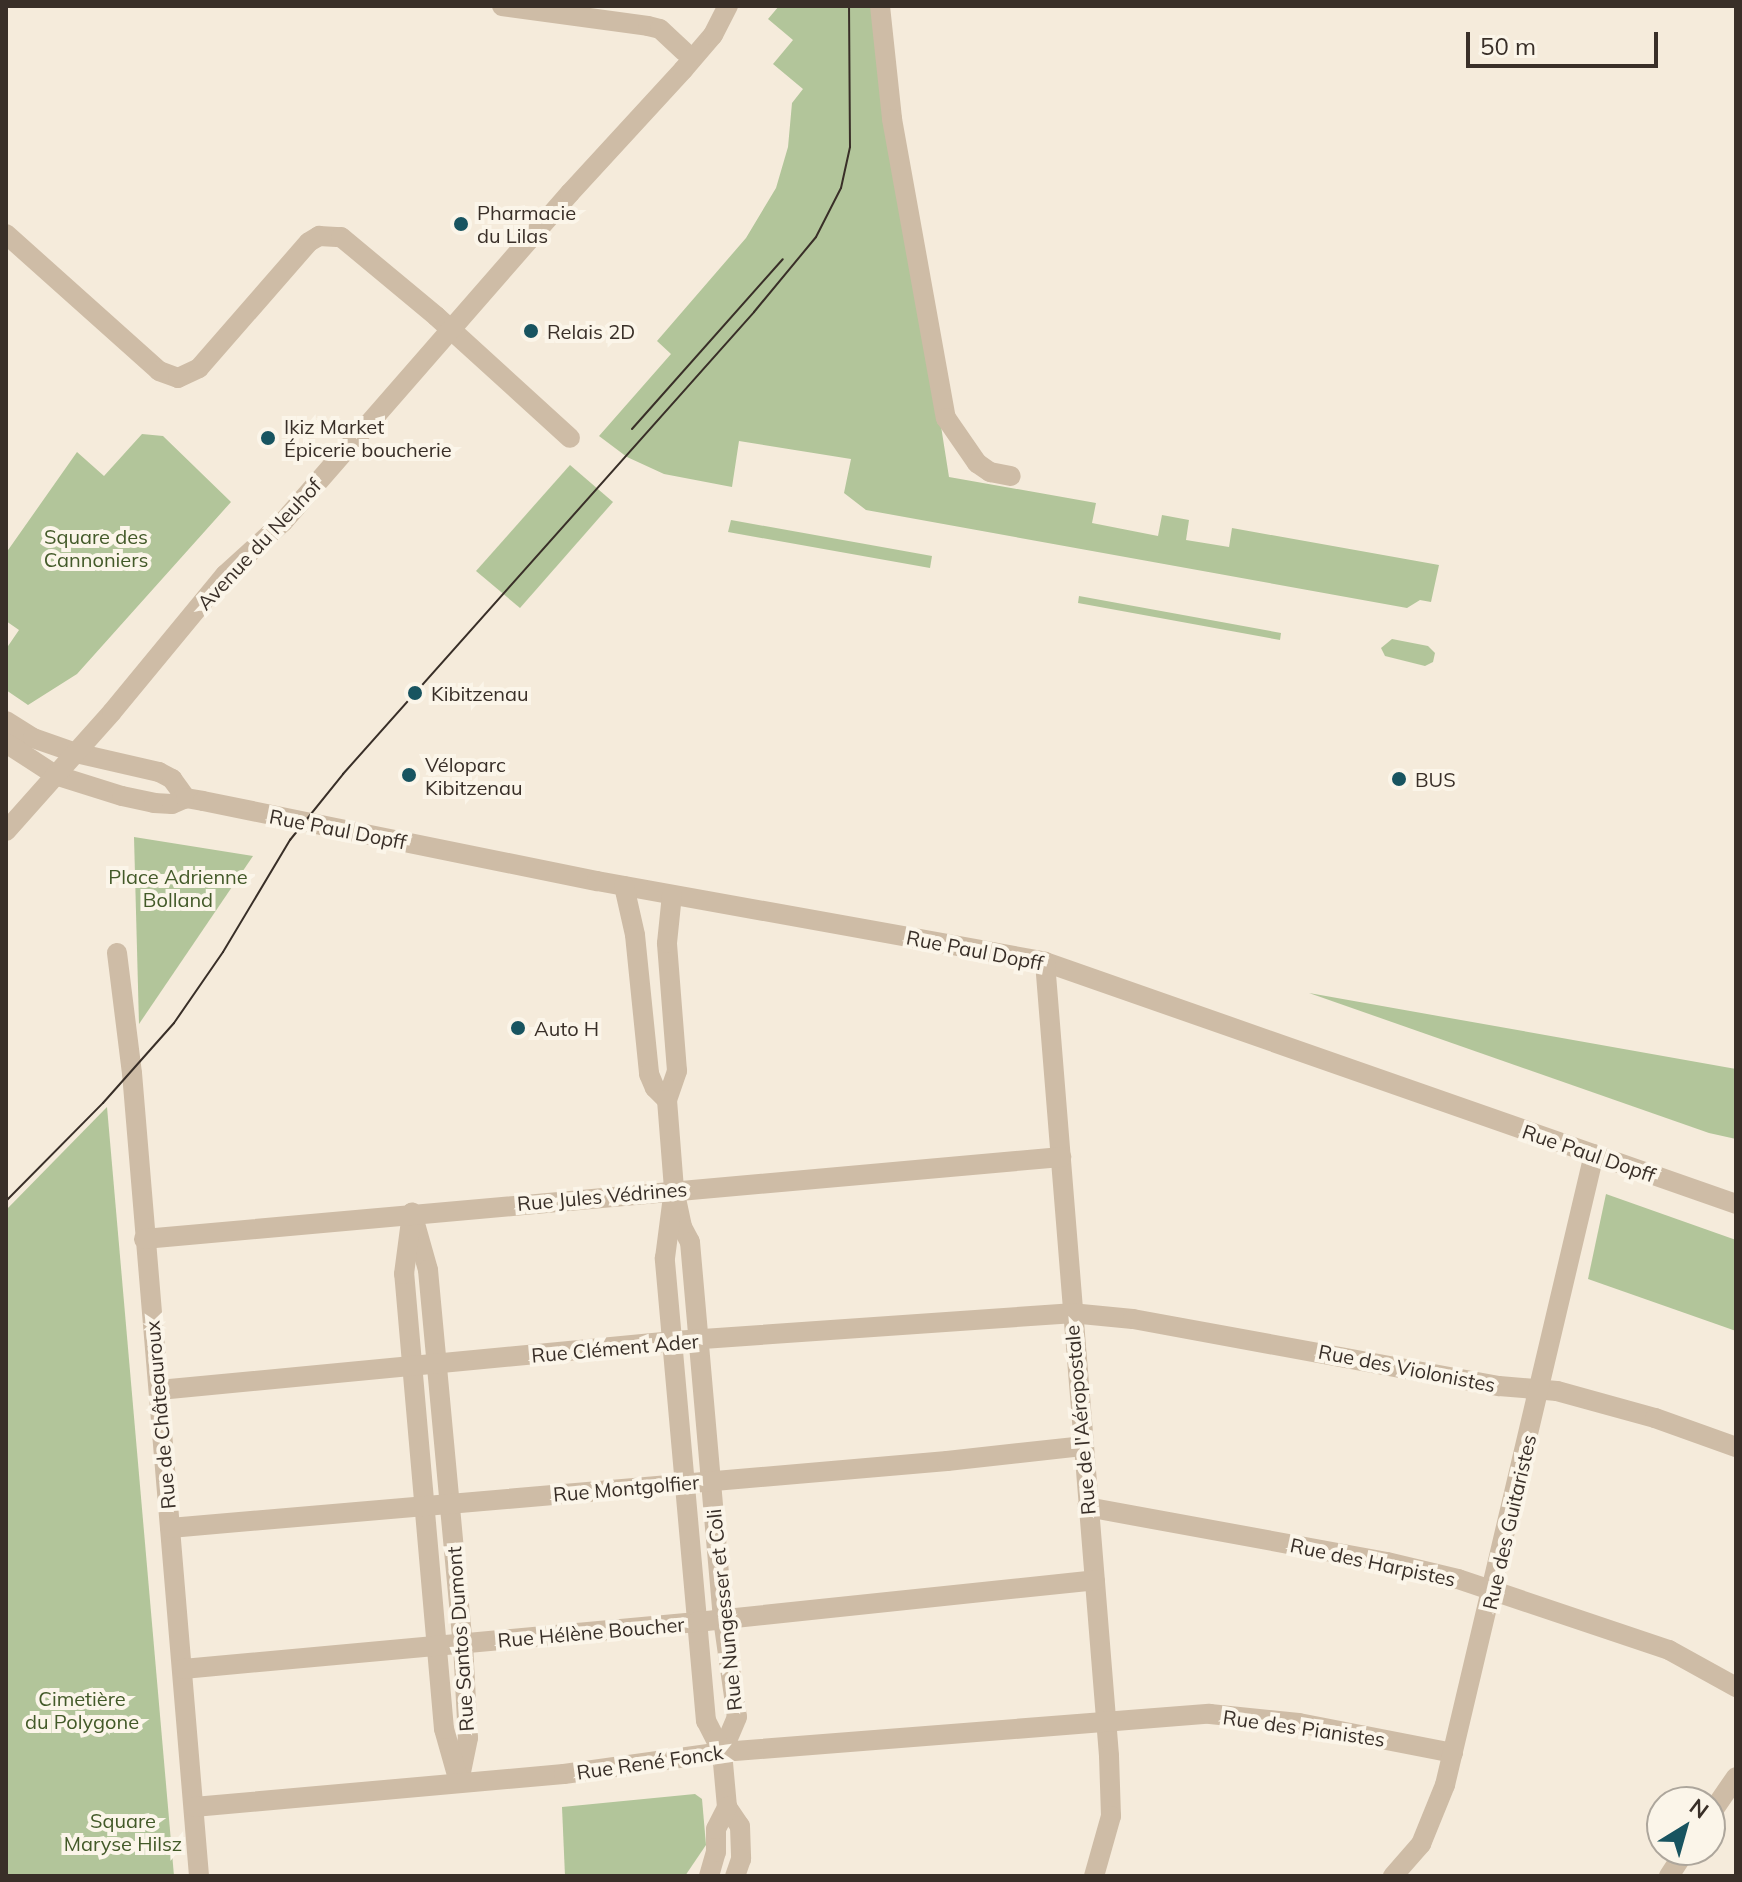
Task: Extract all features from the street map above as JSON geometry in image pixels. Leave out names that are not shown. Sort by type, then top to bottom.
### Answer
[{"type":"street","points":[[502,6],[648,26],[660,29],[684,51]]},
{"type":"street","name":"Avenue du Neuhof","points":[[641,116],[703,26],[728,6]]},
{"type":"street","name":"Avenue du Neuhof","points":[[6,831],[76,753],[225,575],[273,533],[713,35],[728,6]]},
{"type":"street","points":[[880,6],[892,119],[946,418],[977,463],[990,472],[1011,476]]},
{"type":"street","points":[[6,234],[159,371],[178,378],[199,368],[309,242],[332,234],[352,243],[570,438]]},
{"type":"street","points":[[6,721],[33,738],[76,753],[159,772],[172,779],[186,798]]},
{"type":"street","name":"Rue Paul Dopff","points":[[6,743],[55,775],[154,803],[172,804],[186,798],[624,886],[1045,962],[1736,1204]]},
{"type":"street","name":"Rue Nungesser et Coli","points":[[624,886],[635,935],[649,1074],[655,1088],[667,1100]]},
{"type":"street","name":"Rue Nungesser et Coli","points":[[672,895],[667,943],[677,1071],[667,1100],[674,1189],[682,1227],[690,1242],[723,1619],[737,1717],[722,1752]]},
{"type":"street","name":"Rue de Châteauroux","points":[[117,953],[132,1073],[199,1876]]},
{"type":"street","name":"Rue de l'Aéropostale","points":[[1045,962],[1111,1816],[1094,1876]]},
{"type":"street","name":"Rue des Guitaristes","points":[[1393,1876],[1408,1862],[1431,1827],[1453,1753],[1494,1590],[1594,1154]]},
{"type":"street","name":"Rue Jules Védrines","points":[[144,1239],[674,1189],[1061,1157]]},
{"type":"street","name":"Rue Nungesser et Coli","points":[[674,1189],[665,1258],[706,1721],[722,1752]]},
{"type":"street","name":"Rue Santos Dumont","points":[[412,1213],[428,1270],[463,1644],[468,1738],[459,1782]]},
{"type":"street","name":"Rue Santos Dumont","points":[[412,1213],[404,1274],[444,1729],[459,1782]]},
{"type":"street","name":"Rue des Violonistes","points":[[1071,1313],[1133,1319],[1499,1386],[1579,1395],[1736,1447]]},
{"type":"street","name":"Rue Clément Ader","points":[[159,1390],[437,1366],[674,1341],[1071,1313]]},
{"type":"street","name":"Rue Montgolfier","points":[[170,1528],[947,1461],[1082,1446]]},
{"type":"street","name":"Rue des Harpistes","points":[[1087,1507],[1387,1562],[1494,1590],[1669,1650],[1736,1687]]},
{"type":"street","name":"Rue Hélène Boucher","points":[[183,1669],[697,1622],[1095,1580]]},
{"type":"street","name":"Rue des Pianistes","points":[[1106,1723],[1233,1714],[1453,1753]]},
{"type":"street","name":"Rue René Fonck","points":[[194,1807],[564,1774],[722,1752],[1106,1723]]},
{"type":"street","points":[[722,1752],[727,1807],[740,1826],[741,1859],[735,1876]]},
{"type":"street","points":[[709,1876],[716,1852],[716,1829],[727,1807]]},
{"type":"green space","points":[[779,6],[875,6],[949,477],[1096,503],[1092,523],[1158,536],[1162,515],[1189,520],[1186,540],[1229,547],[1232,528],[1439,565],[1431,602],[1420,600],[1407,608],[866,510],[844,493],[851,459],[739,441],[732,487],[664,474],[627,457],[599,436],[671,354],[657,341],[746,238],[776,188],[788,147],[792,103],[803,89],[773,64],[793,40],[768,19]]},
{"type":"green space","name":"Square des Cannoniers","points":[[142,434],[163,436],[231,502],[77,674],[28,705],[6,690],[6,649],[19,630],[6,621],[6,553],[77,452],[104,476]]},
{"type":"green space","points":[[570,465],[613,502],[520,608],[476,571]]},
{"type":"green space","points":[[731,520],[932,556],[930,568],[728,532]]},
{"type":"green space","points":[[1079,596],[1281,633],[1280,640],[1078,603]]},
{"type":"green space","points":[[1392,639],[1428,646],[1435,653],[1433,662],[1425,666],[1385,656],[1381,648]]},
{"type":"green space","name":"Place Adrienne Bolland","points":[[134,837],[253,856],[139,1024]]},
{"type":"green space","points":[[1309,993],[1736,1069],[1736,1139],[1709,1133]]},
{"type":"green space","name":"Cimetière du Polygone","points":[[107,1107],[174,1876],[6,1876],[6,1210]]},
{"type":"green space","points":[[1606,1194],[1736,1240],[1736,1331],[1588,1279]]},
{"type":"green space","points":[[695,1794],[702,1799],[706,1845],[685,1876],[565,1876],[562,1807]]},
{"type":"tram line","points":[[6,1201],[103,1103],[174,1023],[223,952],[290,840],[343,774],[754,312],[816,237],[841,188],[850,147],[849,6]]},
{"type":"tram line","points":[[632,429],[783,259]]},
{"type":"place","name":"Pharmacie du Lilas","points":[[461,224]]},
{"type":"place","name":"Relais 2D","points":[[531,331]]},
{"type":"place","name":"Ikiz Market Épicerie boucherie","points":[[268,438]]},
{"type":"place","name":"Kibitzenau","points":[[415,693]]},
{"type":"place","name":"Véloparc Kibitzenau","points":[[409,775]]},
{"type":"place","name":"BUS","points":[[1399,779]]},
{"type":"place","name":"Auto H","points":[[518,1028]]},
{"type":"park label","name":"Square Maryse Hilsz","points":[[123,1832]]}]
